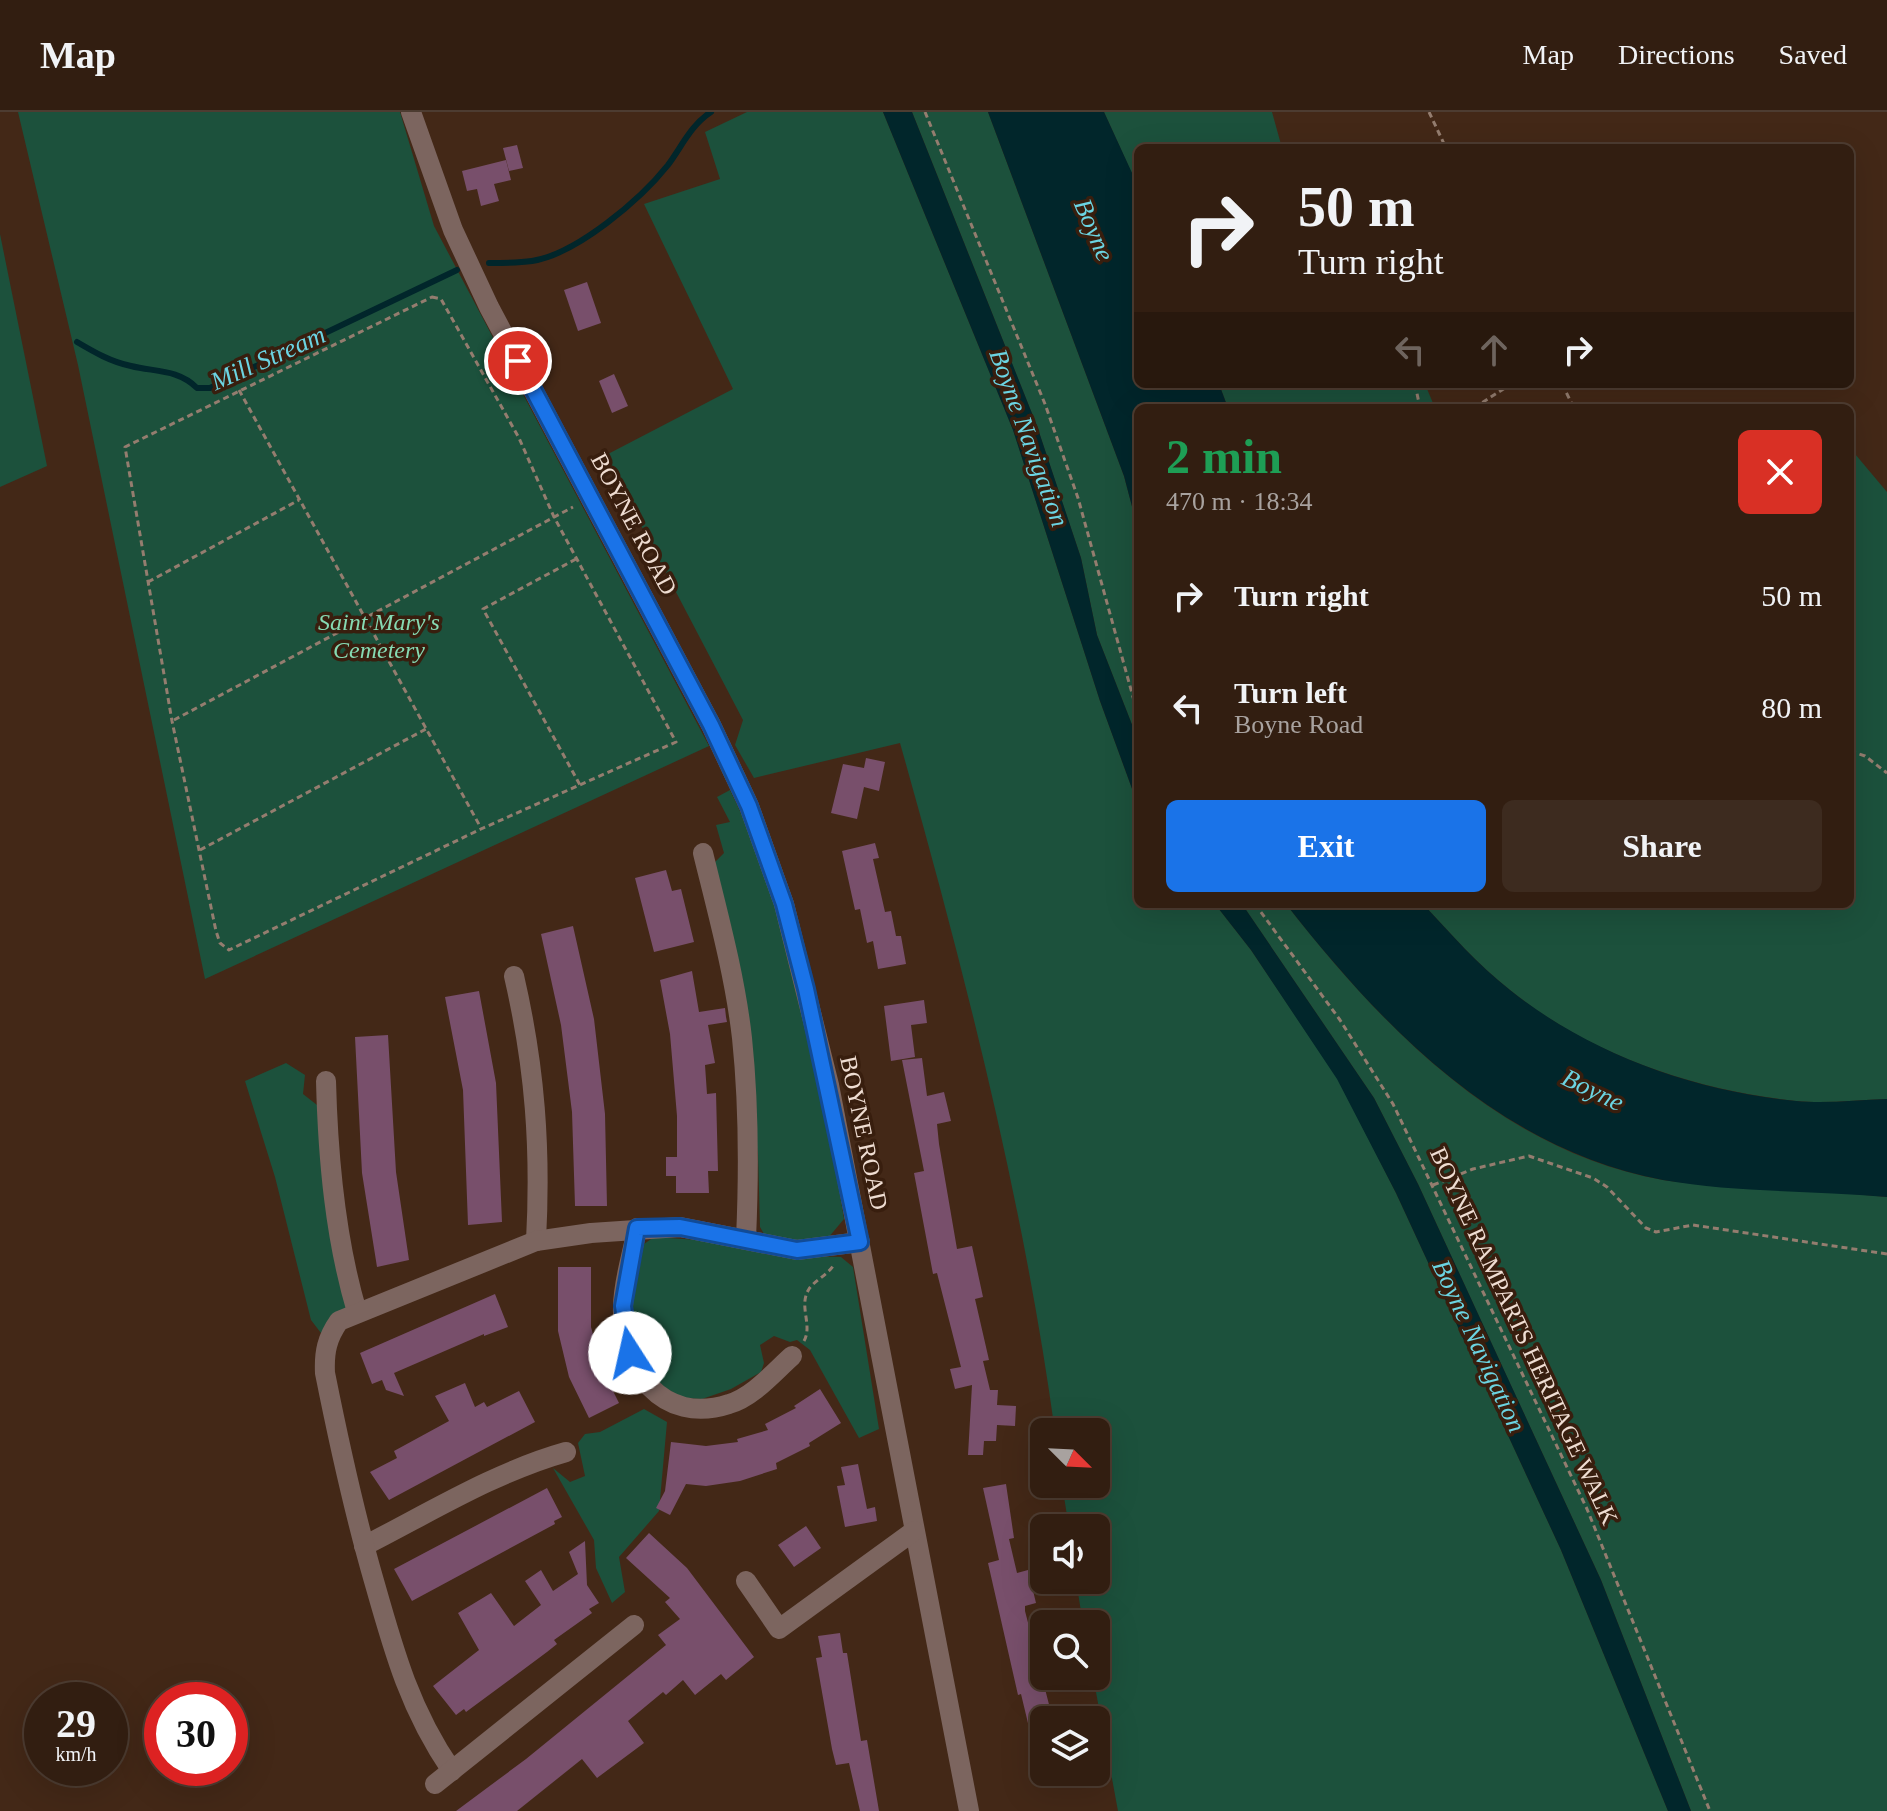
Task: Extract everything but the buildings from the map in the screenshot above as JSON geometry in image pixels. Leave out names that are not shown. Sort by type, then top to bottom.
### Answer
[{"type":"street","name":"BOYNE ROAD","points":[[411,112],[453,230],[711,725],[749,806],[784,904],[806,989],[852,1243],[914,1531],[969,1811]]},
{"type":"street","points":[[703,853],[727,956],[741,1036],[749,1175],[746,1239]]},
{"type":"street","points":[[514,976],[536,1094],[539,1153],[536,1241]]},
{"type":"street","points":[[326,1081],[332,1181],[342,1250],[357,1312]]},
{"type":"street","points":[[452,1771],[428,1736],[410,1700],[350,1499],[325,1373],[324,1353],[330,1334],[339,1321],[536,1241],[637,1228],[680,1227],[797,1250],[852,1243]]},
{"type":"street","points":[[637,1228],[623,1306],[630,1353],[653,1393],[668,1403],[688,1407],[710,1408],[731,1404],[751,1393],[792,1356]]},
{"type":"street","points":[[364,1546],[498,1478],[537,1460],[566,1452]]},
{"type":"street","points":[[746,1581],[779,1629],[914,1531]]},
{"type":"street","points":[[435,1784],[634,1625]]},
{"type":"path","points":[[925,112],[1054,430],[1086,525],[1134,700]]},
{"type":"path","points":[[1429,112],[1444,144]]},
{"type":"path","points":[[432,297],[441,299],[519,438],[554,517],[676,742],[481,829],[229,950],[220,943],[172,721],[125,447],[239,390],[420,301],[432,297]]},
{"type":"path","points":[[1480,404],[1505,388]]},
{"type":"path","points":[[239,390],[481,829]]},
{"type":"path","points":[[172,721],[590,498]]},
{"type":"path","points":[[148,582],[299,500]]},
{"type":"path","points":[[576,559],[483,609],[580,785]]},
{"type":"path","points":[[199,851],[426,729]]},
{"type":"path","points":[[1854,752],[1865,756],[1887,773]]},
{"type":"path","name":"BOYNE RAMPARTS HERITAGE WALK","points":[[1258,908],[1370,1065],[1433,1185],[1587,1509],[1710,1811]]},
{"type":"path","points":[[1433,1185],[1473,1169],[1529,1156],[1593,1178],[1607,1187],[1646,1228],[1656,1232],[1693,1225],[1887,1254]]},
{"type":"path","points":[[792,1356],[808,1335],[803,1312],[810,1286],[831,1270],[852,1243]]},
{"type":"green space","name":"Saint Mary's Cemetery","points":[[18,112],[400,112],[434,226],[709,746],[205,979],[78,365]]},
{"type":"green space","points":[[747,112],[883,112],[1013,430],[1100,701],[1134,794],[1134,908],[1218,908],[1251,950],[1338,1079],[1396,1193],[1561,1550],[1668,1811],[1118,1811],[1110,1768],[1110,1706],[1099,1706],[1096,1690],[1110,1690],[1110,1610],[1081,1610],[1078,1594],[1110,1594],[1110,1514],[1067,1514],[1064,1498],[1110,1498],[1110,1418],[1053,1418],[1026,1258],[990,1085],[900,743],[754,778],[735,745],[743,720],[610,466],[608,454],[733,389],[644,204],[720,179],[705,132]]},
{"type":"green space","points":[[912,112],[988,112],[1124,476],[1134,514],[1134,730],[1097,635],[1081,558],[1037,426]]},
{"type":"green space","points":[[1104,112],[1272,112],[1281,144],[1134,144],[1134,178]]},
{"type":"green space","points":[[0,234],[47,466],[0,487]]},
{"type":"green space","points":[[1220,388],[1427,388],[1433,404],[1226,404]]},
{"type":"green space","points":[[1854,453],[1887,492],[1887,1099],[1830,1102],[1758,1096],[1645,1066],[1609,1051],[1541,1013],[1498,980],[1427,908],[1854,908]]},
{"type":"green space","points":[[730,790],[772,893],[803,1000],[844,1219],[828,1238],[791,1242],[764,1234],[760,1227],[758,1154],[714,863],[724,853],[716,825],[730,822],[717,797]]},
{"type":"green space","points":[[1245,908],[1289,908],[1363,995],[1405,1038],[1450,1078],[1498,1113],[1549,1142],[1604,1165],[1663,1180],[1887,1197],[1887,1811],[1691,1811],[1601,1580],[1418,1184],[1374,1098]]},
{"type":"green space","points":[[286,1063],[305,1075],[303,1094],[317,1105],[329,1226],[351,1310],[324,1337],[311,1320],[275,1177],[245,1081]]},
{"type":"green space","points":[[654,1237],[712,1241],[770,1255],[841,1257],[853,1267],[879,1429],[859,1438],[810,1350],[797,1340],[790,1342],[774,1336],[760,1345],[764,1363],[761,1372],[731,1389],[702,1399],[683,1398],[655,1382],[637,1343],[631,1312],[644,1244]]},
{"type":"green space","points":[[644,1409],[667,1422],[659,1511],[619,1557],[625,1592],[612,1603],[596,1568],[594,1540],[553,1468],[570,1482],[585,1476],[578,1443],[585,1434],[600,1432]]},
{"type":"water","name":"Boyne Navigation","points":[[883,112],[912,112],[1037,426],[1081,558],[1097,635],[1134,730],[1134,794],[1100,701],[1013,430]]},
{"type":"water","name":"Boyne","points":[[988,112],[1104,112],[1134,177],[1134,388],[1220,388],[1226,404],[1134,404],[1134,514],[1124,476]]},
{"type":"water","name":"Boyne Navigation","points":[[1218,908],[1245,908],[1374,1098],[1418,1184],[1601,1580],[1691,1811],[1668,1811],[1561,1550],[1396,1193],[1337,1079],[1251,950]]},
{"type":"water","name":"Boyne","points":[[1289,908],[1427,908],[1487,970],[1541,1013],[1609,1051],[1645,1066],[1758,1096],[1830,1102],[1887,1099],[1887,1197],[1718,1187],[1663,1180],[1604,1164],[1549,1141],[1498,1112],[1450,1077],[1363,996]]},
{"type":"waterway","name":"Mill Stream","points":[[489,263],[532,261],[550,256],[588,237],[656,179],[692,129],[711,112]]},
{"type":"waterway","name":"Mill Stream","points":[[77,342],[117,362],[174,374],[197,388],[210,388],[457,270]]},
{"type":"route","points":[[518,361],[711,725],[749,806],[784,904],[806,989],[829,1085],[860,1242],[797,1250],[680,1227],[637,1228],[623,1306],[630,1353]]}]
